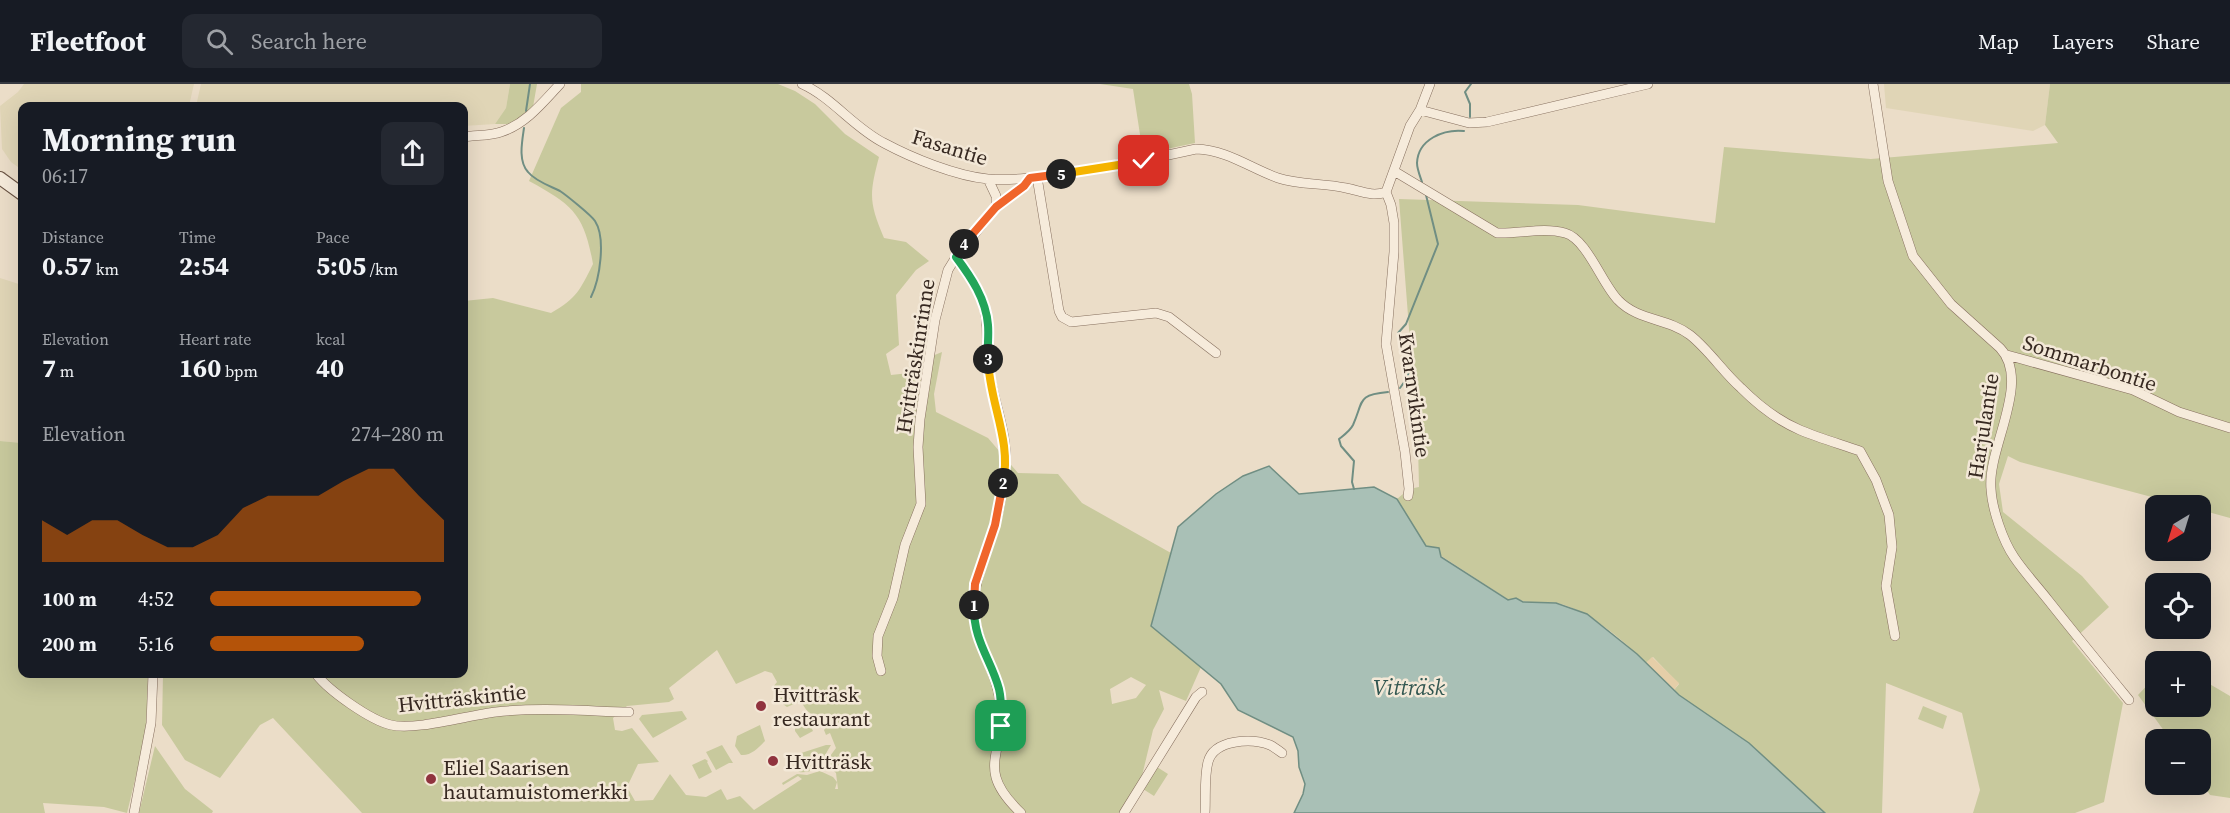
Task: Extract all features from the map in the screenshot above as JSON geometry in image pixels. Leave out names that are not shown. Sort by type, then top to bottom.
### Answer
[{"type":"street","points":[[468,137],[499,133],[517,125],[560,84]]},
{"type":"street","name":"Fasantie","points":[[802,84],[816,91],[881,142],[969,176],[988,179],[1033,177],[1128,165],[1196,149],[1222,153],[1277,178],[1345,188],[1368,194],[1386,192]]},
{"type":"street","points":[[1386,192],[1410,126],[1420,110],[1430,84]]},
{"type":"street","points":[[1420,110],[1469,123],[1487,122],[1648,84]]},
{"type":"street","name":"Harjulantie","points":[[1873,84],[1888,181],[1913,256],[1951,304],[2007,355],[2010,363],[2011,391],[1993,462],[1990,487],[1996,517],[2013,556],[2129,700]]},
{"type":"street","points":[[1395,171],[1497,233],[1511,234],[1536,230],[1567,233],[1580,243],[1617,299],[1633,313],[1673,326],[1690,336],[1741,388],[1771,413],[1798,430],[1860,451],[1876,480],[1889,515],[1892,547],[1886,586],[1894,636]]},
{"type":"street","points":[[1033,177],[1062,317],[1071,322],[1118,316],[1162,314],[1216,353]]},
{"type":"street","name":"Hvitträskinrinne","points":[[881,671],[877,656],[879,636],[893,598],[905,545],[921,504],[918,447],[922,408],[935,320],[948,270],[996,207],[1033,177]]},
{"type":"street","points":[[0,178],[18,191]]},
{"type":"street","points":[[988,179],[996,196],[996,207]]},
{"type":"street","name":"Kvarnvikintie","points":[[1386,192],[1394,223],[1394,252],[1386,344],[1405,452],[1408,496]]},
{"type":"street","points":[[956,257],[976,287],[984,304],[988,324],[988,363],[1006,459],[995,525],[975,584],[974,609],[981,649],[999,689],[1001,726],[993,766],[995,780],[1004,795],[1021,813]]},
{"type":"street","name":"Sommarbontie","points":[[2007,355],[2118,386],[2179,412],[2230,428]]},
{"type":"street","points":[[134,813],[151,723],[153,678]]},
{"type":"street","name":"Hvitträskintie","points":[[320,678],[334,692],[371,716],[393,726],[508,711],[629,712]]},
{"type":"street","points":[[1124,813],[1196,697],[1202,693]]},
{"type":"street","points":[[1205,813],[1208,761],[1218,748],[1237,742],[1260,743],[1270,745],[1282,753]]},
{"type":"shaded area","points":[[24,84],[194,84],[190,102],[18,102],[18,167],[11,162],[2,149],[0,106],[18,92]]},
{"type":"shaded area","points":[[201,84],[510,84],[506,108],[495,124],[468,126],[468,102],[197,102]]},
{"type":"shaded area","points":[[1884,84],[2050,84],[2045,125],[2033,131],[1886,108]]},
{"type":"shaded area","points":[[0,278],[18,284],[18,443],[0,441]]},
{"type":"green space","points":[[510,84],[537,84],[533,107],[511,124],[495,124],[506,108]]},
{"type":"green space","points":[[581,84],[778,84],[795,91],[815,104],[845,134],[879,157],[873,181],[872,198],[875,216],[884,238],[906,242],[929,261],[916,270],[896,295],[899,345],[886,354],[891,375],[909,373],[915,363],[942,352],[934,394],[936,412],[988,438],[1018,473],[1058,474],[1082,503],[1171,553],[1151,626],[1201,667],[1186,701],[1159,690],[1164,709],[1153,730],[1141,780],[1120,813],[362,813],[273,718],[260,725],[220,778],[185,760],[162,725],[163,678],[468,678],[468,301],[493,298],[551,313],[567,303],[585,281],[593,264],[580,222],[566,205],[529,181],[561,108],[581,92]],"holes":[[[717,650],[736,684],[765,671],[772,673],[777,682],[773,687],[780,702],[787,707],[801,701],[809,712],[827,718],[828,725],[824,730],[826,735],[830,733],[836,748],[825,763],[836,773],[838,789],[835,789],[837,782],[833,777],[820,771],[807,775],[797,774],[782,783],[783,785],[798,776],[802,779],[754,810],[740,796],[727,800],[721,789],[706,797],[686,795],[670,774],[653,800],[635,801],[627,787],[638,764],[659,762],[632,728],[622,731],[615,730],[613,718],[627,706],[669,702],[674,699],[669,688]],[[1131,677],[1146,685],[1136,698],[1112,704],[1110,689]]]},
{"type":"green space","points":[[1100,84],[1189,84],[1192,94],[1195,143],[1143,154],[1133,89]]},
{"type":"green space","points":[[2050,84],[2230,84],[2230,518],[2211,513],[2211,495],[2145,495],[2020,462],[2008,456],[1999,484],[2003,512],[2082,576],[2109,607],[2072,641],[2123,703],[2104,802],[2075,813],[1973,813],[1980,790],[1962,713],[1886,683],[1882,813],[1825,813],[1749,743],[1679,695],[1674,690],[1679,684],[1653,657],[1646,663],[1605,627],[1569,607],[1557,603],[1516,598],[1509,600],[1426,546],[1397,499],[1409,489],[1419,487],[1418,445],[1399,199],[1578,205],[1715,223],[1724,147],[1871,159],[2058,143],[2045,125]]},
{"type":"green space","points":[[0,441],[18,443],[18,678],[148,678],[146,734],[127,813],[104,807],[43,803],[45,813],[0,813]]},
{"type":"green space","points":[[2211,685],[2230,696],[2230,798],[2210,795],[2211,729],[2163,729],[2154,717],[2211,717]]},
{"type":"green space","points":[[2145,688],[2145,705],[2138,695]]},
{"type":"green space","points":[[1923,706],[1947,716],[1943,729],[1918,719]]},
{"type":"green space","points":[[682,711],[687,719],[653,738],[639,719],[642,715]]},
{"type":"green space","points":[[806,717],[813,731],[800,738],[795,731],[795,721]]},
{"type":"green space","points":[[760,725],[765,741],[751,753],[741,755],[735,746],[737,736]]},
{"type":"green space","points":[[722,745],[733,763],[716,770],[706,752]]},
{"type":"green space","points":[[831,745],[816,768],[799,772],[795,755]]},
{"type":"green space","points":[[155,746],[185,789],[213,811],[212,813],[139,813]]},
{"type":"green space","points":[[705,759],[712,772],[699,779],[692,765]]},
{"type":"green space","points":[[1157,767],[1168,774],[1154,796],[1143,789]]},
{"type":"sand","points":[[1652,657],[1679,683],[1674,690],[1646,663]]},
{"type":"water","name":"Vitträsk","points":[[1269,466],[1299,494],[1374,487],[1397,499],[1426,546],[1439,548],[1441,557],[1508,600],[1516,598],[1523,602],[1556,603],[1587,614],[1637,654],[1679,695],[1749,743],[1825,813],[1294,813],[1305,784],[1293,737],[1238,710],[1221,684],[1151,626],[1178,527],[1216,494],[1243,476]]},
{"type":"waterway","points":[[526,111],[530,84]]},
{"type":"waterway","points":[[1470,117],[1470,104],[1465,92],[1471,84]]},
{"type":"waterway","points":[[524,128],[522,157],[525,168],[539,181],[560,191],[573,201],[593,218],[598,228],[600,259],[597,280],[591,297]]},
{"type":"waterway","points":[[1422,182],[1417,163],[1422,148],[1433,137],[1448,132],[1464,131]]},
{"type":"waterway","points":[[1400,388],[1410,366],[1398,333],[1406,324],[1438,244],[1426,195]]},
{"type":"waterway","points":[[1354,489],[1352,482],[1354,461],[1341,446],[1339,439],[1352,427],[1366,397],[1388,392]]},
{"type":"place","name":"Hvitträsk restaurant","points":[[761,706]]},
{"type":"place","name":"Hvitträsk","points":[[773,761]]},
{"type":"place","name":"Eliel Saarisen hautamuistomerkki","points":[[431,779]]},
{"type":"route","points":[[1001,726],[999,689],[981,649],[974,609],[975,584],[995,525],[1006,459],[988,363],[988,324],[984,304],[976,287],[956,257],[976,229],[996,207],[1024,186],[1030,178],[1144,161]]}]
